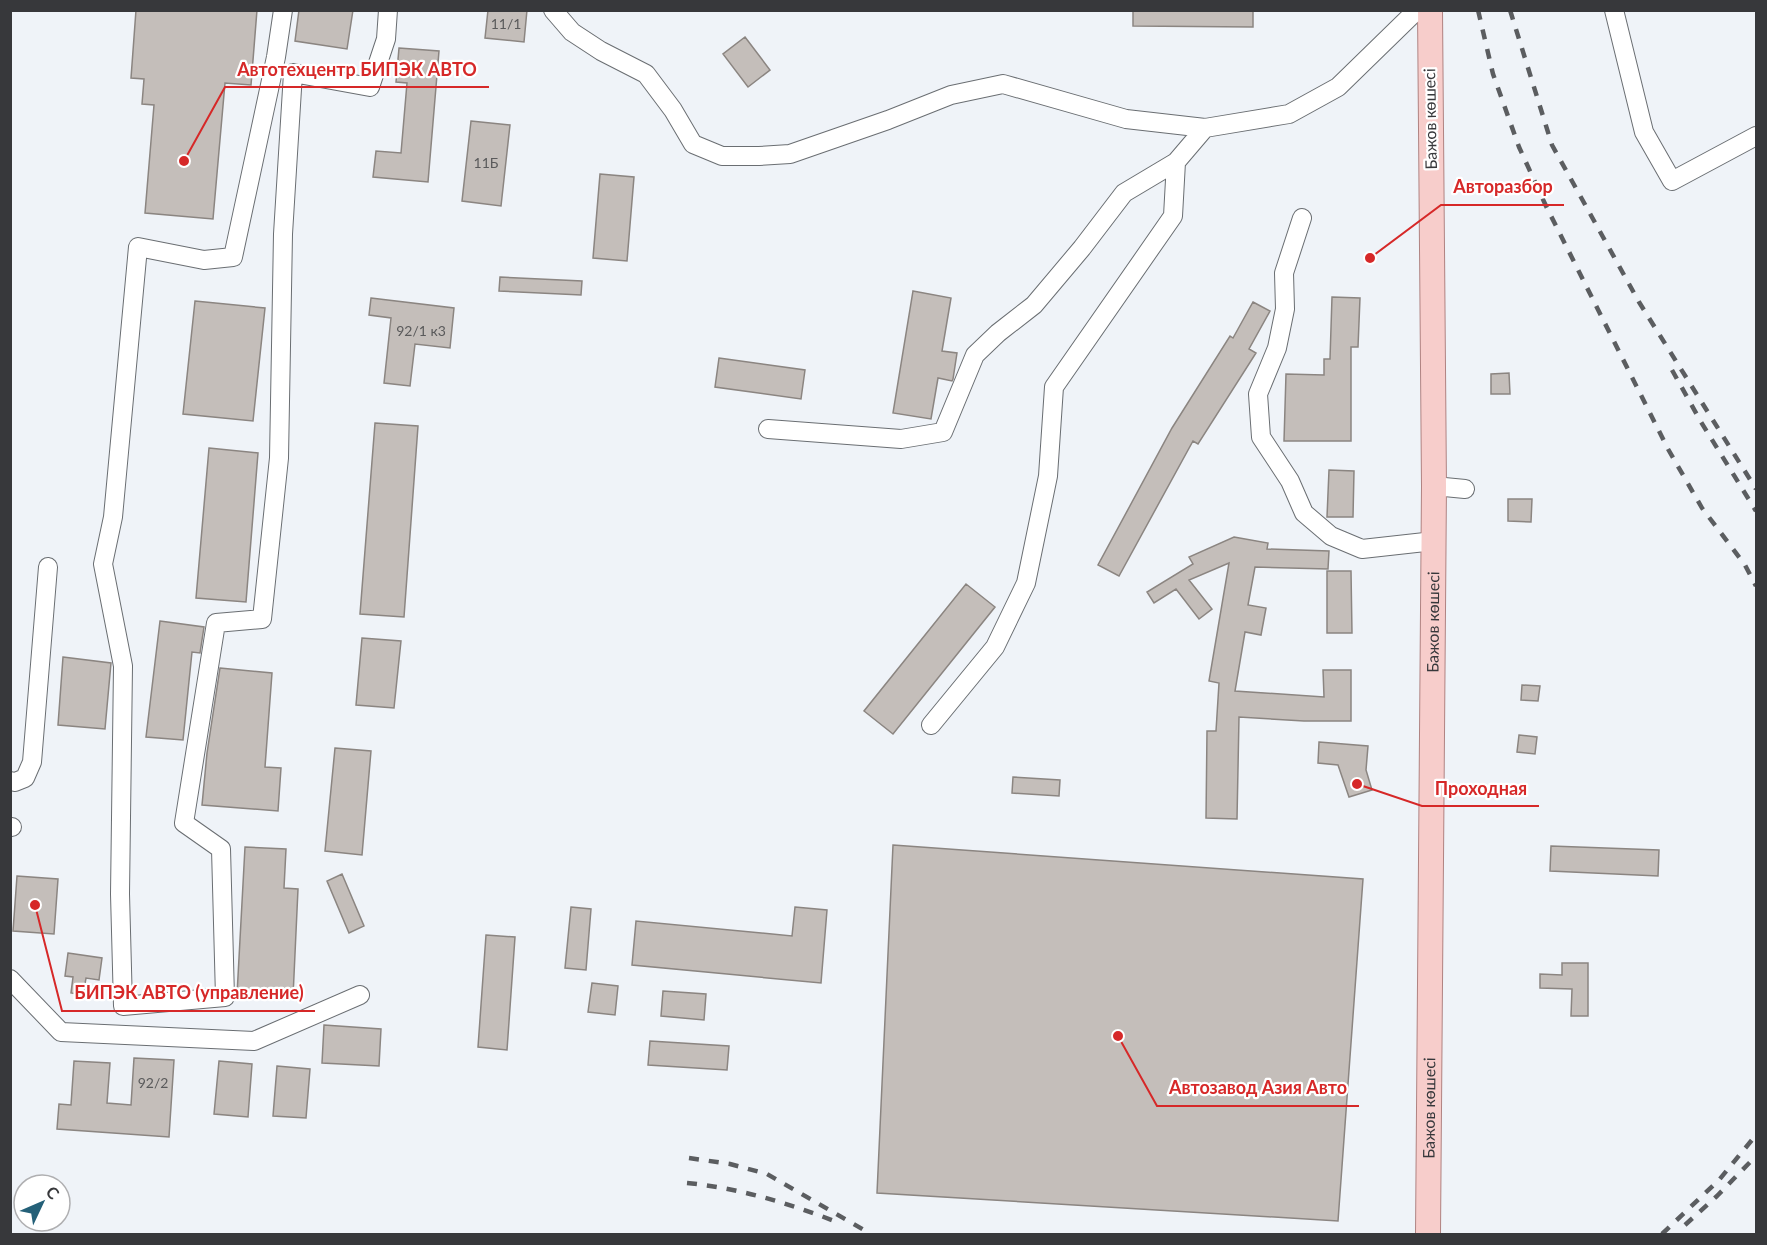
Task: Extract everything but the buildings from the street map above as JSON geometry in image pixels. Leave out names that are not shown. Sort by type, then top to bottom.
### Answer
[{"type":"main road","name":"Бажов көшесі","points":[[1428,1234],[1434,541],[1430,10]]},
{"type":"street","points":[[283,10],[276,57],[233,257],[204,260],[138,247],[113,517],[103,564],[123,666],[120,894],[123,1006],[225,996],[221,849],[184,823],[216,623],[262,619],[279,458],[283,234],[293,73],[370,87],[386,39],[388,10]]},
{"type":"street","points":[[553,10],[572,32],[601,51],[646,74],[673,110],[693,144],[722,156],[790,154],[951,95],[1003,84],[1126,119],[1205,128],[1289,114],[1338,87],[1417,10]]},
{"type":"street","points":[[1614,10],[1644,132],[1672,181],[1756,136]]},
{"type":"street","points":[[768,429],[901,439],[943,432],[975,355],[1034,305],[1124,193],[1176,162],[1205,128]]},
{"type":"street","points":[[931,725],[995,647],[1026,583],[1048,476],[1054,387],[1173,216],[1176,162]]},
{"type":"street","points":[[1302,218],[1284,273],[1285,309],[1277,348],[1258,394],[1261,437],[1290,481],[1304,513],[1331,536],[1362,549],[1434,541]]},
{"type":"street","points":[[1434,486],[1465,489]]},
{"type":"street","points":[[10,781],[15,782],[25,778],[32,762],[48,567]]},
{"type":"street","points":[[10,979],[62,1032],[254,1041],[360,995]]},
{"type":"railway","points":[[1478,10],[1493,74],[1519,147],[1546,206],[1668,449],[1702,508],[1745,565],[1756,586]]},
{"type":"railway","points":[[1510,10],[1552,145],[1639,302],[1756,489]]},
{"type":"railway","points":[[1672,370],[1756,511]]},
{"type":"railway","points":[[1662,1234],[1719,1180],[1756,1135]]},
{"type":"railway","points":[[1685,1225],[1756,1156]]},
{"type":"railway","points":[[689,1158],[730,1164],[767,1174],[871,1234]]},
{"type":"railway","points":[[687,1183],[763,1197],[837,1222]]},
{"type":"place","name":"Автотехцентр БИПЭК АВТО","points":[[184,161]]},
{"type":"place","name":"Авторазбор","points":[[1370,258]]},
{"type":"place","name":"Проходная","points":[[1357,784]]},
{"type":"place","name":"БИПЭК АВТО (управление)","points":[[35,905]]},
{"type":"place","name":"Автозавод Азия Авто","points":[[1118,1036]]}]
